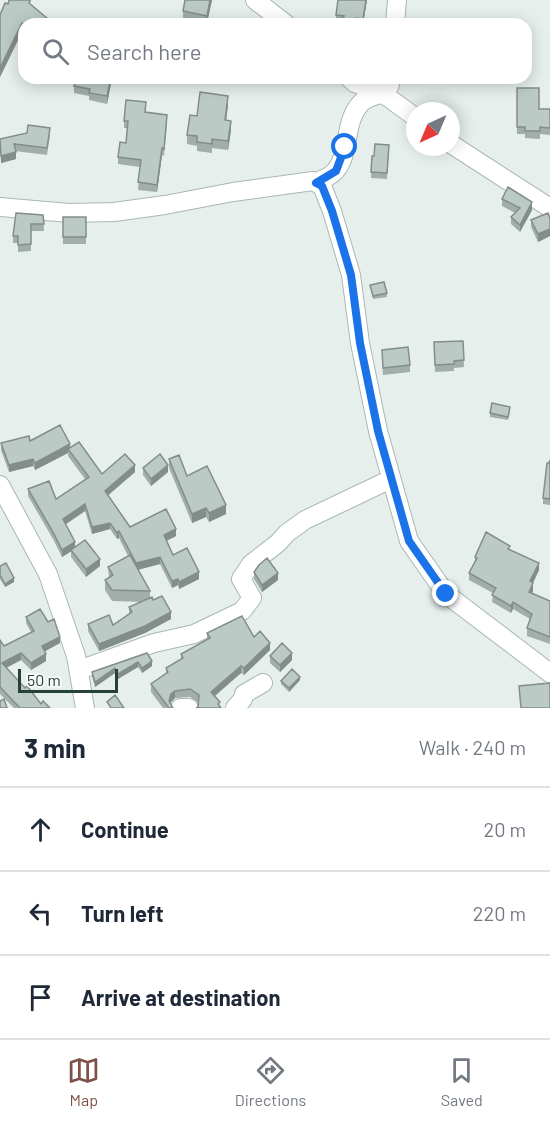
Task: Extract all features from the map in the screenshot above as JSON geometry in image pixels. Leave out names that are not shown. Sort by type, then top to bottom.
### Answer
[{"type":"street","points":[[255,0],[278,18]]},
{"type":"street","points":[[396,18],[397,0]]},
{"type":"street","points":[[365,84],[386,86],[406,107]]},
{"type":"street","points":[[316,183],[336,171],[350,120],[357,108],[363,100],[386,86]]},
{"type":"street","points":[[460,150],[550,207]]},
{"type":"street","points":[[0,207],[69,213],[114,212],[313,181],[322,186],[351,275],[364,365],[378,431],[409,541],[446,594],[550,673]]},
{"type":"street","points":[[79,670],[154,643],[194,634],[242,610],[252,598],[241,579],[251,564],[305,520],[391,479]]},
{"type":"street","points":[[0,485],[48,574],[79,670],[85,708]]},
{"type":"street","points":[[235,708],[243,699],[244,694],[263,683]]},
{"type":"street","points":[[180,708],[189,708]]},
{"type":"building","points":[[9,0],[30,0],[29,3],[47,18],[18,18],[18,31],[0,68],[0,15],[5,3],[8,4]]},
{"type":"building","points":[[185,0],[210,0],[207,16],[183,11]]},
{"type":"building","points":[[338,0],[366,0],[363,18],[344,18],[344,16],[336,15]]},
{"type":"building","points":[[74,84],[110,84],[107,96],[89,93],[90,89],[74,86]]},
{"type":"building","points":[[517,88],[539,88],[539,109],[550,109],[550,128],[540,127],[540,131],[525,131],[525,127],[517,127]]},
{"type":"building","points":[[200,92],[228,96],[225,120],[231,121],[228,141],[212,139],[212,144],[197,142],[197,136],[187,135],[190,115],[197,116]]},
{"type":"building","points":[[126,100],[146,102],[145,112],[167,115],[164,149],[162,148],[157,185],[138,182],[141,160],[118,157],[120,142],[126,143],[128,121],[124,121]]},
{"type":"building","points":[[28,125],[50,128],[47,148],[14,144],[16,152],[1,156],[0,139],[27,133]]},
{"type":"building","points":[[375,144],[389,145],[387,173],[371,172]]},
{"type":"building","points":[[508,187],[532,202],[520,225],[511,217],[520,208],[502,199]]},
{"type":"building","points":[[16,213],[43,215],[44,224],[31,224],[31,244],[18,245],[18,236],[13,236]]},
{"type":"building","points":[[548,213],[550,229],[538,234],[531,220]]},
{"type":"building","points":[[63,217],[86,217],[86,237],[63,237]]},
{"type":"building","points":[[384,282],[387,293],[373,296],[370,285]]},
{"type":"building","points":[[463,341],[464,360],[454,361],[454,364],[435,365],[434,342]]},
{"type":"building","points":[[408,347],[410,365],[383,368],[382,350]]},
{"type":"building","points":[[492,403],[510,407],[508,417],[490,413]]},
{"type":"building","points":[[60,425],[70,444],[35,463],[33,459],[9,465],[1,443],[29,436],[30,441]]},
{"type":"building","points":[[79,442],[102,474],[125,454],[135,465],[105,491],[130,527],[166,509],[176,529],[164,535],[173,555],[187,548],[199,572],[179,582],[178,579],[172,581],[160,557],[136,563],[119,531],[117,533],[110,523],[92,527],[85,504],[63,519],[75,542],[62,550],[28,489],[49,481],[56,499],[89,477],[68,449]]},
{"type":"building","points":[[160,454],[168,465],[151,479],[143,468]]},
{"type":"building","points":[[179,455],[187,476],[207,466],[226,505],[209,513],[206,508],[192,514],[169,459]]},
{"type":"building","points":[[550,460],[550,499],[543,498],[547,463]]},
{"type":"building","points":[[486,532],[510,546],[508,549],[539,563],[530,581],[533,583],[529,592],[550,601],[550,637],[527,628],[532,614],[513,602],[511,606],[492,595],[496,588],[469,573]]},
{"type":"building","points":[[85,540],[100,559],[86,569],[71,550]]},
{"type":"building","points":[[130,555],[150,591],[112,590],[105,580],[113,575],[108,567]]},
{"type":"building","points":[[267,558],[278,573],[262,585],[254,572]]},
{"type":"building","points":[[6,563],[14,578],[5,584],[0,575],[0,566]]},
{"type":"building","points":[[162,596],[171,612],[145,626],[99,644],[88,624],[109,615],[113,625],[132,612],[129,607],[152,597],[153,600]]},
{"type":"building","points":[[40,609],[48,622],[54,619],[60,637],[42,646],[46,654],[31,663],[21,653],[2,663],[25,688],[27,686],[41,704],[43,701],[50,708],[20,708],[0,687],[0,640],[4,646],[34,631],[26,617]]},
{"type":"building","points":[[242,616],[254,637],[260,631],[270,643],[244,668],[241,666],[211,692],[220,702],[218,704],[221,708],[196,708],[199,695],[190,689],[175,691],[171,694],[169,701],[173,708],[169,708],[151,684],[168,672],[166,668],[183,658],[181,654],[210,638],[207,633]]},
{"type":"building","points":[[282,643],[292,653],[280,665],[270,656]]},
{"type":"building","points":[[147,653],[152,661],[142,668],[138,662],[118,674],[115,668],[95,682],[92,672]]},
{"type":"building","points":[[292,669],[300,677],[289,688],[281,681]]},
{"type":"building","points":[[550,683],[550,708],[521,708],[519,686]]},
{"type":"building","points":[[115,695],[124,708],[111,708],[107,702]]},
{"type":"building","points":[[4,699],[7,708],[0,708],[0,701]]},
{"type":"route","points":[[345,147],[336,171],[316,183],[322,186],[332,211],[351,275],[360,343],[378,431],[409,541],[446,594]]}]
